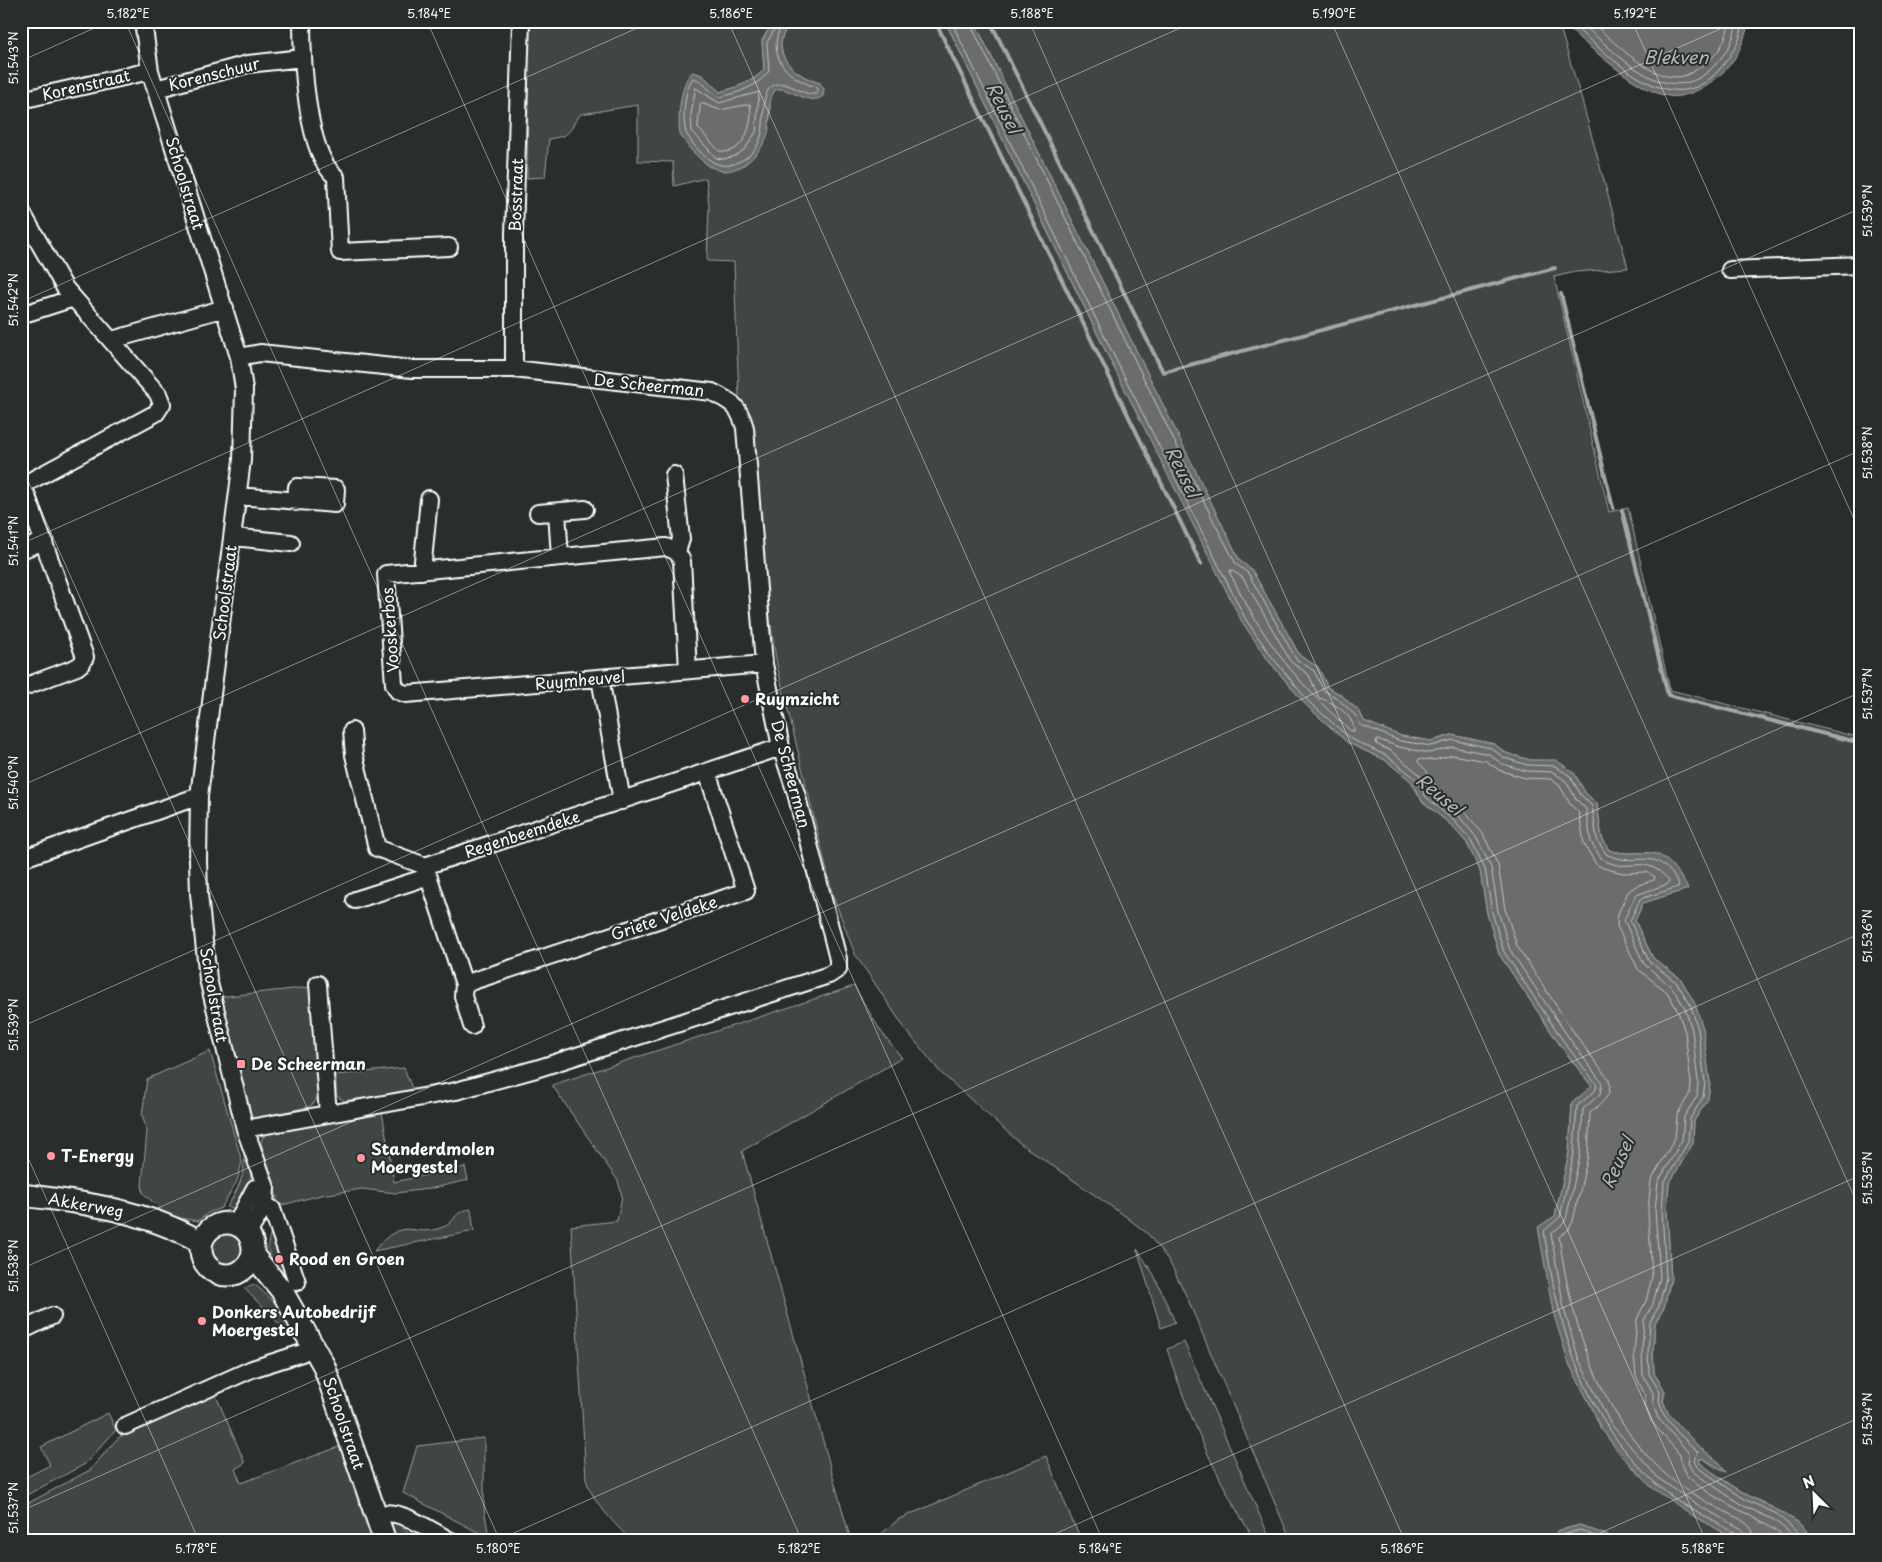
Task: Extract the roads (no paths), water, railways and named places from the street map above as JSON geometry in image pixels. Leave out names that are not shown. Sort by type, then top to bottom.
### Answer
[{"type":"main road","name":"Akkerweg","points":[[21,1195],[70,1200],[149,1218],[206,1235]]},
{"type":"main road","points":[[223,1222],[242,1229],[252,1242],[247,1263],[224,1275],[211,1270],[201,1256],[206,1235],[223,1222]]},
{"type":"main road","name":"Schoolstraat","points":[[247,1263],[292,1310],[324,1366],[385,1541]]},
{"type":"street","name":"Schoolstraat","points":[[143,21],[150,71],[225,308],[239,357],[244,389],[244,420],[238,496],[199,796],[199,894],[208,979],[245,1128],[266,1188],[258,1201],[272,1208],[297,1282]]},
{"type":"street","points":[[302,21],[302,58],[310,122],[327,170],[336,177],[340,252],[449,247]]},
{"type":"street","name":"Bosstraat","points":[[514,369],[514,233],[521,21]]},
{"type":"street","name":"Korenschuur","points":[[156,89],[248,64],[302,58]]},
{"type":"street","name":"Korenstraat","points":[[21,100],[150,71]]},
{"type":"street","points":[[21,211],[65,288],[158,394],[162,404],[156,413],[22,485],[85,657],[82,663],[76,667],[21,688]]},
{"type":"street","points":[[1730,270],[1861,265]]},
{"type":"street","points":[[21,315],[74,298]]},
{"type":"street","points":[[112,340],[225,308]]},
{"type":"street","name":"De Scheerman","points":[[239,357],[260,353],[412,368],[514,369],[712,392],[729,400],[740,412],[745,428],[764,664],[781,747],[814,858],[838,959],[838,969],[829,975],[536,1069],[420,1100],[245,1128]]},
{"type":"street","points":[[674,475],[681,539],[676,552],[682,560],[688,670]]},
{"type":"street","points":[[238,496],[296,502]]},
{"type":"street","points":[[422,570],[429,499]]},
{"type":"street","points":[[538,513],[585,509]]},
{"type":"street","points":[[557,512],[560,557]]},
{"type":"street","points":[[233,538],[291,543]]},
{"type":"street","points":[[21,550],[44,541]]},
{"type":"street","name":"Vooskerbos","points":[[398,691],[394,684],[386,574],[666,548],[676,552]]},
{"type":"street","name":"Ruymheuvel","points":[[398,691],[406,694],[764,664]]},
{"type":"street","points":[[600,678],[622,801]]},
{"type":"street","points":[[352,731],[354,755],[377,848],[426,872],[464,984],[463,996],[472,1026]]},
{"type":"street","name":"Regenbeemdeke","points":[[355,900],[426,872],[622,801],[781,747]]},
{"type":"street","name":"Griete Veldeke","points":[[464,984],[746,891],[707,772]]},
{"type":"street","points":[[21,859],[199,796]]},
{"type":"street","points":[[318,984],[328,1114]]},
{"type":"street","points":[[242,1229],[258,1201]]},
{"type":"street","points":[[21,1331],[52,1316]]},
{"type":"street","points":[[125,1426],[252,1369],[302,1353]]},
{"type":"street","points":[[376,1515],[385,1512],[400,1515],[450,1541]]},
{"type":"water","points":[[773,21],[793,21],[785,31],[781,41],[785,59],[800,74],[820,83],[824,89],[823,96],[818,99],[812,99],[783,89],[777,89],[771,98],[769,130],[756,154],[738,168],[725,171],[719,170],[699,158],[687,145],[680,133],[680,110],[685,82],[693,72],[702,75],[720,92],[754,78],[764,70],[762,41]]},
{"type":"water","name":"Reusel","points":[[945,21],[974,21],[1240,561],[1252,570],[1300,656],[1318,667],[1328,688],[1340,694],[1360,712],[1364,721],[1401,736],[1431,741],[1452,735],[1494,744],[1506,753],[1530,760],[1556,760],[1574,773],[1585,792],[1597,804],[1602,838],[1609,850],[1625,853],[1656,854],[1672,866],[1688,889],[1643,903],[1635,921],[1653,958],[1681,979],[1695,1004],[1703,1028],[1710,1082],[1708,1099],[1694,1121],[1693,1143],[1669,1184],[1667,1210],[1671,1278],[1664,1308],[1655,1323],[1654,1373],[1665,1391],[1663,1401],[1668,1413],[1697,1445],[1720,1463],[1726,1472],[1704,1459],[1699,1459],[1700,1463],[1740,1491],[1783,1513],[1802,1526],[1808,1533],[1811,1541],[1739,1541],[1695,1517],[1651,1487],[1601,1429],[1569,1364],[1553,1312],[1538,1227],[1555,1216],[1569,1153],[1572,1103],[1592,1086],[1560,1045],[1499,954],[1487,913],[1480,871],[1467,843],[1451,825],[1422,801],[1411,781],[1385,760],[1348,743],[1306,705],[1268,660],[1242,622],[1111,362]]},
{"type":"water","name":"Blekven","points":[[1559,21],[1747,21],[1748,26],[1742,44],[1734,59],[1716,78],[1691,93],[1680,96],[1666,96],[1634,81],[1600,56]]},
{"type":"water","points":[[1580,1525],[1614,1538],[1616,1541],[1553,1541],[1557,1531]]},
{"type":"waterway","points":[[935,21],[1201,564]]},
{"type":"waterway","points":[[990,21],[1163,372],[1555,268]]},
{"type":"waterway","points":[[1561,294],[1613,508]]},
{"type":"waterway","points":[[1622,510],[1668,695],[1861,743]]},
{"type":"place","name":"Ruymzicht","points":[[745,699]]},
{"type":"place","name":"De Scheerman","points":[[241,1064]]},
{"type":"place","name":"T-Energy","points":[[51,1156]]},
{"type":"place","name":"Standerdmolen Moergestel","points":[[361,1158]]},
{"type":"place","name":"Rood en Groen","points":[[279,1259]]},
{"type":"place","name":"Donkers Autobedrijf Moergestel","points":[[202,1321]]}]
